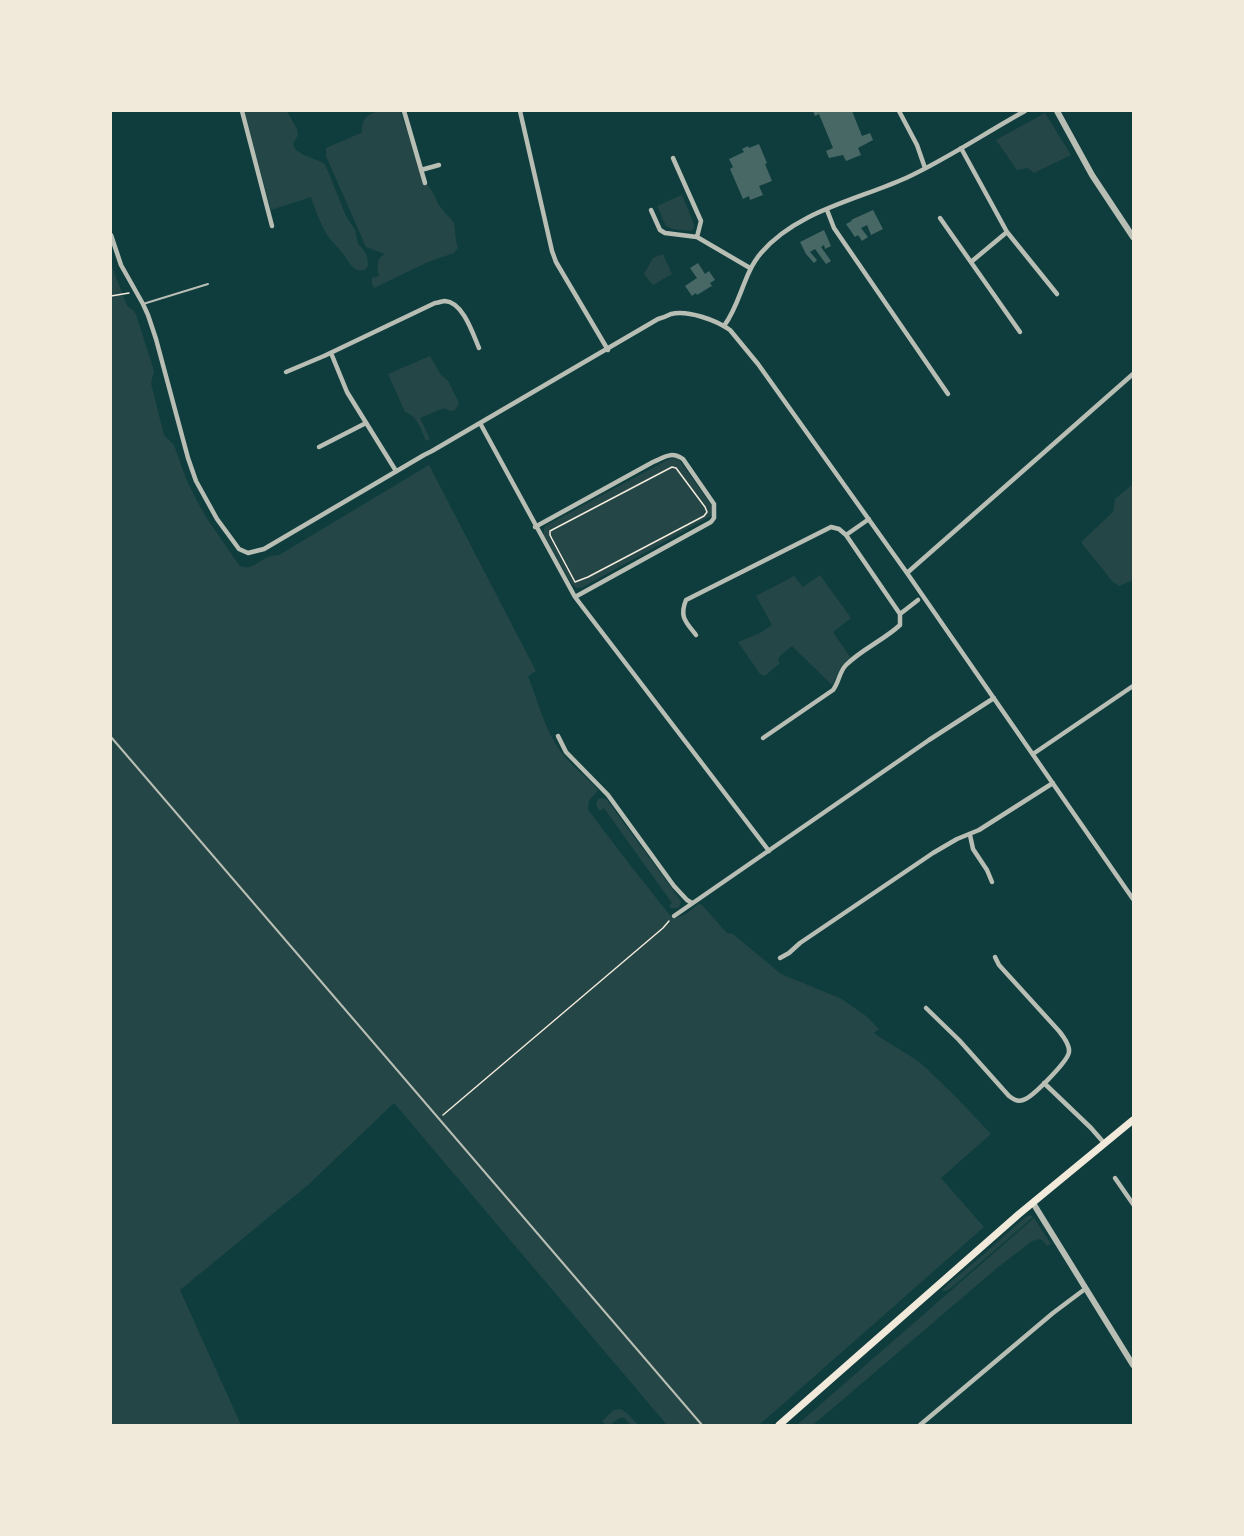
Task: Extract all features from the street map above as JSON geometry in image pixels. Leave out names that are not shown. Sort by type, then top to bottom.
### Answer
[{"type":"main road","points":[[779,1425],[1033,1203],[1133,1120]]},
{"type":"street","points":[[242,111],[272,226]]},
{"type":"street","points":[[404,111],[425,183]]},
{"type":"street","points":[[520,111],[552,252],[608,350]]},
{"type":"street","points":[[899,111],[925,168]]},
{"type":"street","points":[[724,326],[734,312],[750,268],[777,237],[800,222],[907,178],[1025,111]]},
{"type":"street","points":[[1057,111],[1092,175],[1133,237]]},
{"type":"street","points":[[961,148],[1006,232],[1058,294]]},
{"type":"street","points":[[673,158],[701,221],[697,237]]},
{"type":"street","points":[[421,170],[439,165]]},
{"type":"street","points":[[651,210],[660,230],[665,233],[697,237],[750,268]]},
{"type":"street","points":[[827,210],[834,228],[948,393]]},
{"type":"street","points":[[940,218],[1020,332]]},
{"type":"street","points":[[971,262],[1006,232]]},
{"type":"street","points":[[111,235],[121,265],[143,304],[156,339],[196,481],[217,519],[239,549],[248,553],[264,549],[658,319],[674,314],[704,316],[724,326],[730,330],[758,364],[869,519],[1133,899]]},
{"type":"street","points":[[286,372],[435,303],[446,301],[455,304],[461,310],[479,348]]},
{"type":"street","points":[[331,353],[347,392],[396,471]]},
{"type":"street","points":[[907,573],[1133,374]]},
{"type":"street","points":[[319,447],[366,423]]},
{"type":"street","points":[[480,423],[575,597],[769,851]]},
{"type":"street","points":[[536,527],[669,455],[676,455],[683,459],[714,504],[714,518],[711,522],[575,597]]},
{"type":"street","points":[[846,535],[869,519]]},
{"type":"street","points":[[696,635],[683,618],[682,608],[686,600],[831,527],[839,529],[846,535],[900,614],[900,625],[845,666],[833,690],[763,738]]},
{"type":"street","points":[[900,614],[918,600]]},
{"type":"street","points":[[1033,754],[1133,686]]},
{"type":"street","points":[[674,916],[929,740],[994,698]]},
{"type":"street","points":[[558,736],[566,752],[604,790],[674,886],[692,903]]},
{"type":"street","points":[[780,958],[933,853],[957,839],[970,835],[1053,783]]},
{"type":"street","points":[[970,835],[973,849],[992,882]]},
{"type":"street","points":[[926,1008],[959,1040],[1009,1096],[1016,1100],[1028,1098],[1066,1060],[1069,1053],[1068,1045],[1059,1031],[999,965],[995,957]]},
{"type":"street","points":[[1044,1083],[1105,1144]]},
{"type":"street","points":[[1115,1178],[1133,1204]]},
{"type":"street","points":[[1033,1203],[1133,1365]]},
{"type":"street","points":[[920,1425],[1053,1313],[1085,1289]]},
{"type":"lane","points":[[143,304],[208,284]]},
{"type":"lane","points":[[111,737],[702,1425]]},
{"type":"path","points":[[111,296],[136,292]]},
{"type":"path","points":[[672,467],[676,468],[707,512],[704,516],[580,581],[575,582],[558,551],[550,531],[672,467]]},
{"type":"path","points":[[438,1118],[663,928],[674,916]]},
{"type":"shaded area","points":[[244,111],[287,111],[297,129],[298,135],[293,144],[296,150],[325,164],[346,216],[355,230],[358,244],[367,256],[368,266],[365,270],[351,265],[328,236],[319,220],[311,197],[271,210]]},
{"type":"shaded area","points":[[380,111],[400,111],[423,177],[438,204],[454,223],[458,248],[454,253],[428,262],[374,288],[372,278],[379,276],[379,260],[385,254],[366,247],[326,156],[326,148],[362,134],[362,126],[368,115]]},
{"type":"shaded area","points":[[1045,113],[1071,155],[1034,173],[1028,168],[1017,170],[996,140]]},
{"type":"shaded area","points":[[682,195],[694,224],[691,231],[666,226],[657,206]]},
{"type":"shaded area","points":[[663,254],[672,274],[653,285],[644,274],[653,258]]},
{"type":"shaded area","points":[[111,264],[127,306],[136,314],[154,371],[151,383],[164,435],[174,445],[197,501],[239,565],[250,567],[268,557],[279,555],[429,465],[536,671],[528,676],[551,735],[566,758],[598,790],[589,801],[589,811],[673,919],[701,904],[727,933],[733,934],[781,974],[842,999],[866,1016],[879,1029],[874,1033],[925,1067],[991,1134],[941,1178],[984,1227],[759,1425],[667,1425],[394,1103],[308,1185],[180,1290],[241,1425],[111,1425]]},
{"type":"shaded area","points":[[430,356],[441,375],[448,381],[459,403],[455,410],[450,411],[444,408],[420,418],[430,439],[426,441],[416,420],[405,412],[388,374]]},
{"type":"shaded area","points":[[671,458],[680,461],[711,505],[713,509],[711,516],[583,587],[576,588],[544,535],[545,526]]},
{"type":"shaded area","points":[[1133,484],[1133,580],[1119,586],[1112,581],[1081,542],[1113,512],[1115,499]]},
{"type":"shaded area","points":[[820,575],[851,618],[833,632],[850,657],[842,665],[832,685],[792,646],[780,656],[778,660],[780,663],[765,676],[760,674],[738,642],[772,625],[756,596],[794,576],[803,587]]},
{"type":"shaded area","points":[[598,799],[607,800],[681,901],[678,908],[669,906],[672,903],[604,808],[600,811],[596,805]]},
{"type":"shaded area","points":[[1031,1215],[1033,1217],[951,1288],[942,1291],[1025,1217]]},
{"type":"shaded area","points":[[1034,1218],[1051,1244],[1047,1246],[1040,1239],[1032,1241],[997,1268],[813,1425],[797,1425]]},
{"type":"shaded area","points":[[621,1409],[638,1425],[631,1425],[623,1417],[610,1425],[602,1421],[614,1410]]},
{"type":"building","points":[[813,111],[852,111],[862,136],[870,133],[873,140],[858,148],[861,155],[846,161],[843,155],[829,158],[826,151],[833,148],[819,114],[815,116]]},
{"type":"building","points":[[759,144],[772,181],[759,186],[763,195],[750,200],[749,196],[743,199],[730,169],[733,167],[729,159],[744,152],[742,149],[748,146],[749,148]]},
{"type":"building","points":[[873,210],[883,229],[871,235],[867,225],[861,228],[868,237],[862,241],[858,235],[855,237],[846,224]]},
{"type":"building","points":[[824,230],[831,246],[825,249],[824,245],[821,247],[831,261],[826,264],[815,249],[810,252],[817,260],[814,263],[800,242]]},
{"type":"building","points":[[698,263],[705,274],[709,271],[715,280],[710,283],[712,286],[692,296],[685,286],[697,278],[690,268]]}]
